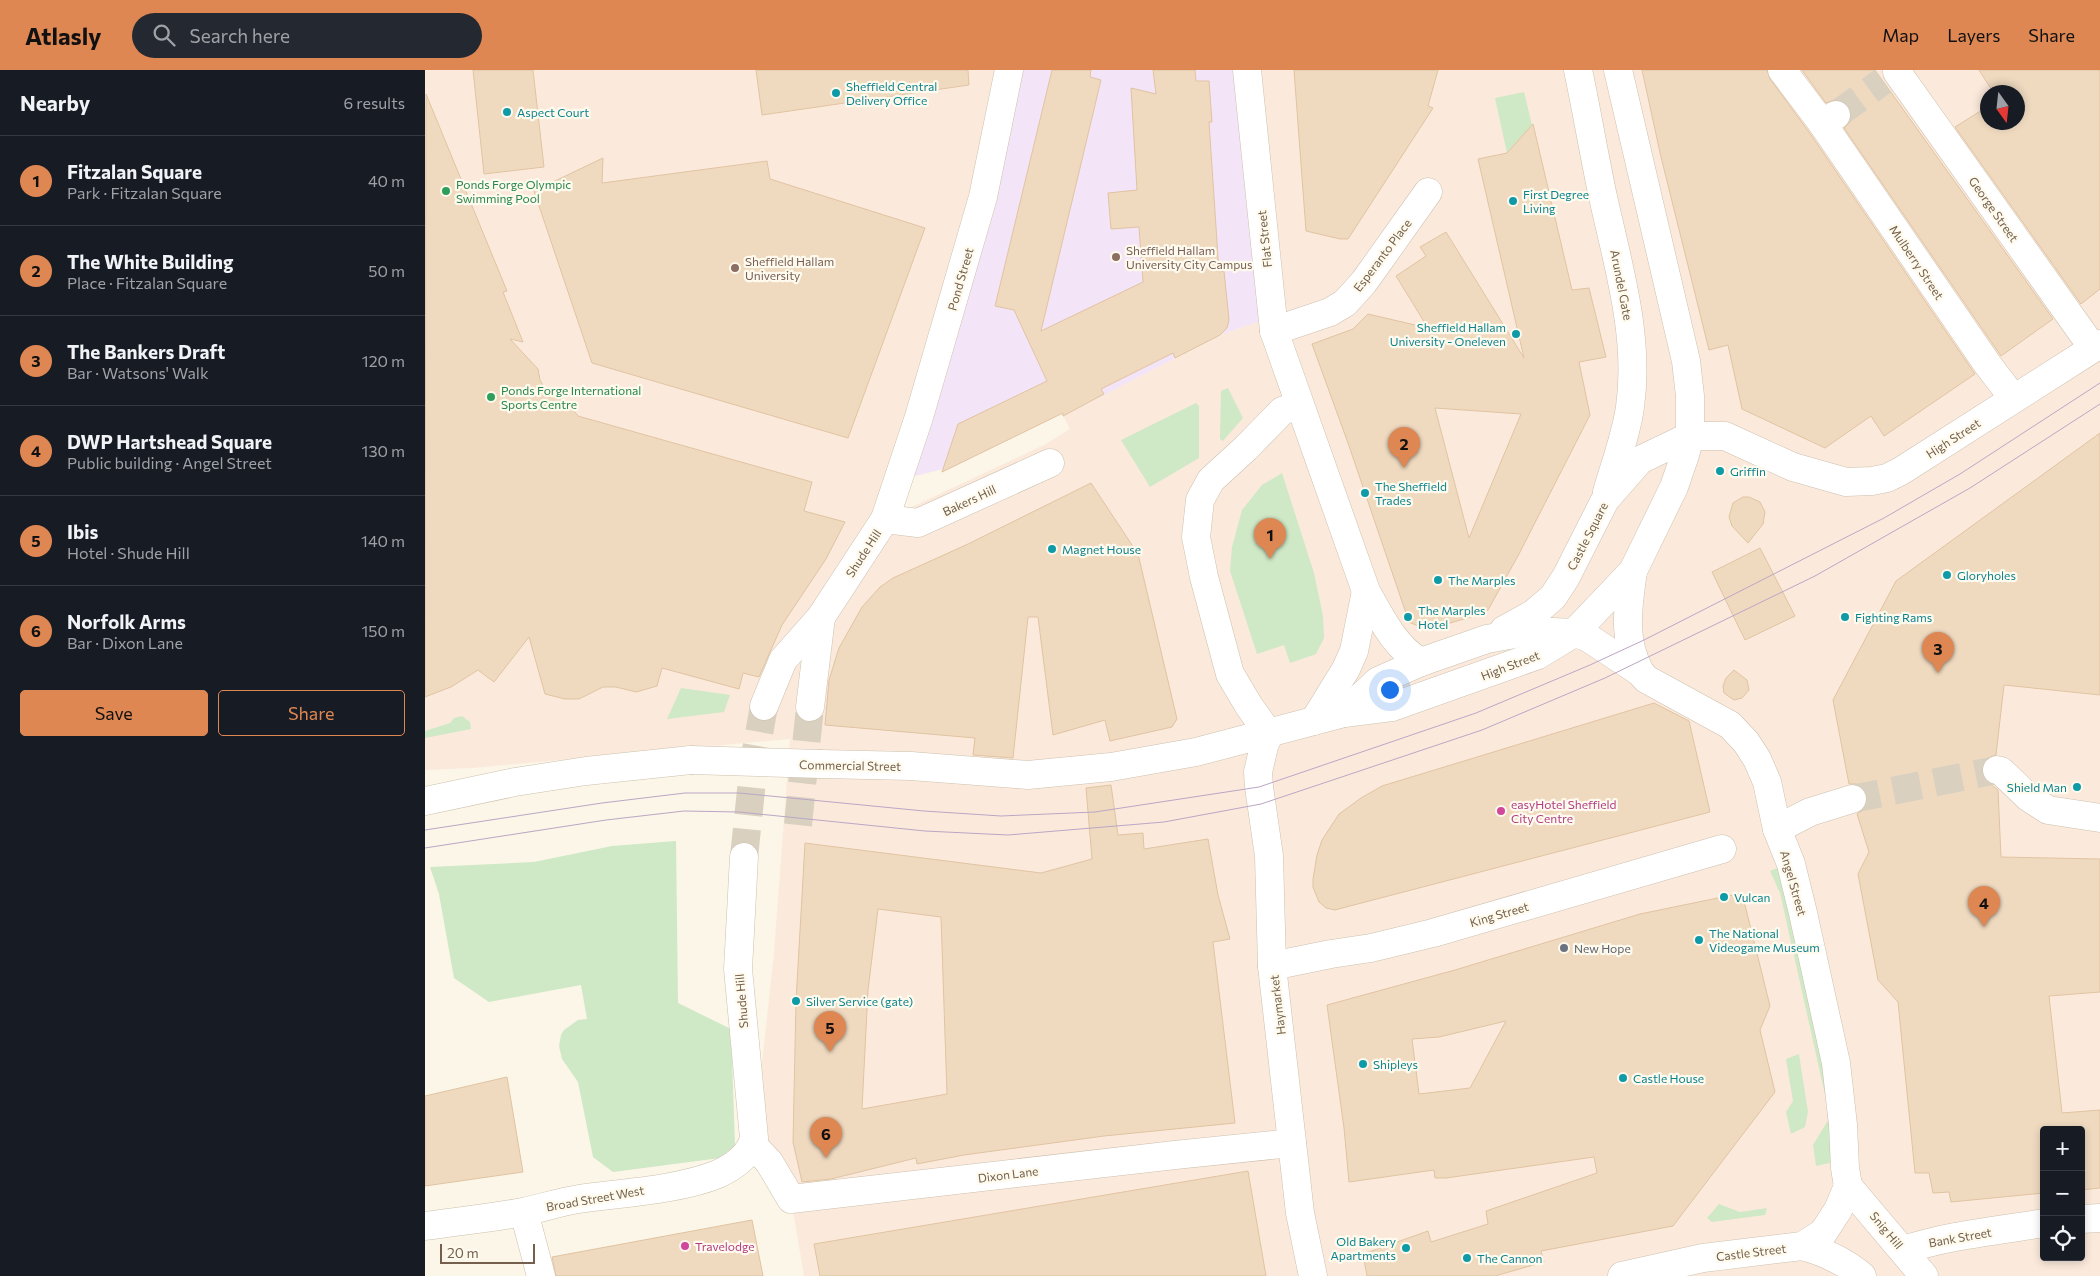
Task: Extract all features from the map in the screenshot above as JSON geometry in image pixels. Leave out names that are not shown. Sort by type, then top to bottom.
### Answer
[{"type":"street","name":"Pond Street","points":[[896,484],[921,408],[983,197],[1009,70]]},
{"type":"street","name":"Flat Street","points":[[1247,70],[1274,331],[1298,405],[1366,591],[1383,621],[1402,647],[1410,656],[1421,662]]},
{"type":"street","name":"Arundel Gate","points":[[1579,70],[1621,274],[1629,325],[1632,369],[1630,408],[1605,500]]},
{"type":"street","points":[[1619,70],[1686,361],[1690,396],[1690,436],[1674,488],[1633,571],[1575,633],[1587,637],[1640,672]]},
{"type":"street","name":"Mulberry Street","points":[[1782,70],[1829,119],[1882,210],[1988,365],[2014,399]]},
{"type":"street","name":"George Street","points":[[1893,74],[2097,346]]},
{"type":"street","name":"Esperanto Place","points":[[1274,331],[1329,312],[1345,303],[1373,270],[1428,192]]},
{"type":"street","name":"High Street","points":[[1793,467],[1846,482],[1859,483],[1887,478],[1901,471],[2097,346]]},
{"type":"street","points":[[1269,734],[1249,706],[1230,674],[1204,577],[1196,538],[1200,500],[1211,480],[1247,448],[1282,411],[1298,405]]},
{"type":"street","name":"Castle Square","points":[[1487,640],[1533,614],[1553,597],[1566,577],[1605,500],[1640,460],[1690,436],[1725,436],[1793,467]]},
{"type":"street","name":"Bakers Hill","points":[[885,519],[919,523],[1050,462]]},
{"type":"street","name":"Shude Hill","points":[[764,706],[783,660],[821,617],[885,519],[896,484]]},
{"type":"street","points":[[1633,571],[1627,631],[1629,646],[1640,672]]},
{"type":"street","points":[[1314,720],[1355,651],[1366,591]]},
{"type":"street","name":"Shude Hill","points":[[810,707],[821,617]]},
{"type":"street","name":"High Street","points":[[1343,713],[1378,681],[1421,662],[1487,640],[1531,631],[1575,633]]},
{"type":"street","name":"High Street","points":[[1269,734],[1343,713],[1392,707],[1538,655],[1575,633]]},
{"type":"street","name":"Angel Street","points":[[1640,672],[1646,679],[1730,725],[1746,742],[1757,759],[1767,782],[1777,829],[1791,864],[1836,1063],[1848,1186]]},
{"type":"street","name":"Commercial Street","points":[[427,802],[515,782],[551,776],[691,760],[911,766],[1028,775],[1111,767],[1170,758],[1269,734]]},
{"type":"street","name":"Haymarket","points":[[1269,734],[1258,772],[1269,856],[1272,966],[1300,1213],[1313,1276]]},
{"type":"street","points":[[1997,770],[2001,771],[2038,805],[2048,810],[2100,818]]},
{"type":"street","points":[[1777,829],[1810,812],[1853,798]]},
{"type":"street","name":"King Street","points":[[1272,966],[1371,948],[1433,933],[1722,849]]},
{"type":"street","name":"Shude Hill","points":[[744,857],[738,969],[754,1126],[753,1145]]},
{"type":"street","name":"Dixon Lane","points":[[753,1145],[769,1162],[791,1199],[1292,1143]]},
{"type":"street","name":"Broad Street West","points":[[425,1226],[524,1212],[567,1201],[665,1187],[701,1179],[733,1166],[746,1155],[753,1145]]},
{"type":"street","name":"Castle Street","points":[[1622,1276],[1703,1258],[1802,1246],[1823,1233],[1838,1210],[1848,1186]]},
{"type":"street","name":"Snig Hill","points":[[1848,1186],[1901,1263],[1925,1276]]},
{"type":"street","points":[[524,1212],[541,1276]]},
{"type":"street","points":[[2085,1219],[2100,1218]]},
{"type":"street","name":"Bank Street","points":[[1901,1263],[1929,1242],[2040,1224]]},
{"type":"street","points":[[1802,1246],[1823,1252],[1839,1260],[1862,1276]]},
{"type":"shaded area","points":[[425,70],[1009,70],[886,519],[1044,445],[1070,429],[1063,416],[1104,394],[1220,335],[1272,317],[1247,70],[2100,70],[2100,1276],[804,1276],[791,1199],[753,1145],[774,953],[790,739],[472,768],[425,770]]},
{"type":"shaded area","name":"Sheffield Hallam University City Campus","points":[[1008,70],[1247,70],[1272,317],[1220,335],[1063,416],[1062,413],[955,466],[911,477]]},
{"type":"green space","points":[[1524,92],[1532,125],[1507,153],[1495,98]]},
{"type":"green space","points":[[1228,388],[1243,418],[1223,441],[1220,439],[1221,391]]},
{"type":"green space","points":[[1196,403],[1199,406],[1199,458],[1150,487],[1121,440]]},
{"type":"green space","points":[[1282,473],[1314,573],[1323,616],[1324,638],[1316,654],[1290,663],[1284,645],[1257,654],[1230,571],[1232,547],[1242,510],[1262,485]]},
{"type":"green space","points":[[681,688],[730,695],[724,712],[667,719]]},
{"type":"green space","points":[[462,716],[470,722],[471,729],[425,738],[425,731],[450,723],[454,718]]},
{"type":"green space","points":[[676,841],[678,1003],[731,1029],[735,1145],[720,1158],[613,1172],[593,1157],[578,1082],[562,1059],[559,1046],[564,1030],[578,1020],[587,1019],[581,985],[489,1002],[454,978],[439,894],[430,867],[534,862],[612,846]]},
{"type":"green space","points":[[1780,867],[1837,1119],[1834,1162],[1816,1166],[1813,1145],[1830,1117],[1780,893],[1770,871]]},
{"type":"green space","points":[[1799,1054],[1808,1112],[1805,1127],[1791,1134],[1786,1112],[1793,1101],[1786,1059]]},
{"type":"green space","points":[[1719,1204],[1740,1212],[1767,1208],[1765,1215],[1712,1222],[1707,1218]]},
{"type":"building","name":"Aspect Court","points":[[473,70],[533,70],[544,167],[484,174]]},
{"type":"building","name":"Sheffield Central Delivery Office","points":[[756,70],[968,70],[969,85],[762,115]]},
{"type":"building","points":[[1052,70],[1091,70],[1090,77],[1101,80],[1041,331],[1143,282],[1139,227],[1111,229],[1108,193],[1137,190],[1131,88],[1156,94],[1153,70],[1195,70],[1196,81],[1209,81],[1212,122],[1209,122],[1219,272],[1224,271],[1229,320],[1227,328],[1220,335],[1175,358],[1173,353],[1101,389],[1104,394],[1063,416],[1063,413],[942,472],[958,424],[1047,381],[1014,310],[995,306]]},
{"type":"building","points":[[1294,70],[1438,70],[1428,106],[1433,108],[1348,239],[1306,231]]},
{"type":"building","points":[[1642,70],[1767,70],[1770,79],[1809,132],[1975,374],[1884,436],[1871,416],[1825,448],[1742,409],[1728,345],[1709,350],[1661,157]]},
{"type":"building","points":[[1802,70],[1875,70],[2053,319],[2001,356],[1844,128],[1850,122],[1852,116],[1849,107],[1837,99],[1826,103]]},
{"type":"building","points":[[1979,70],[2100,70],[2100,289],[2081,304],[1955,127],[1980,111],[1980,130],[2025,130],[2025,85],[1989,85]]},
{"type":"building","name":"Ponds Forge International Sports Centre","points":[[426,94],[507,291],[503,292],[523,342],[510,339],[538,369],[540,380],[548,394],[565,400],[578,416],[812,482],[804,511],[845,522],[826,559],[782,625],[759,677],[743,673],[739,689],[662,668],[657,686],[636,692],[616,687],[603,687],[579,699],[565,699],[545,694],[529,637],[494,682],[478,670],[451,687],[425,697]]},
{"type":"building","points":[[1533,124],[1572,290],[1589,288],[1606,357],[1579,362],[1590,415],[1519,554],[1488,610],[1484,613],[1427,630],[1409,622],[1312,344],[1353,329],[1368,314],[1428,328],[1396,276],[1426,256],[1420,247],[1446,232],[1524,358],[1478,159],[1507,153]],"holes":[[[1435,408],[1521,414],[1469,538]]]},
{"type":"building","name":"Sheffield Hallam University","points":[[603,158],[602,183],[767,161],[770,179],[925,228],[848,438],[592,363],[534,191]]},
{"type":"building","points":[[2100,433],[2100,695],[2004,685],[1996,755],[1986,759],[1982,767],[1982,774],[1986,781],[1998,790],[2001,857],[2100,859],[2100,992],[2049,996],[2062,1113],[2100,1110],[2100,1188],[2085,1190],[2085,1126],[2040,1126],[2040,1193],[1951,1202],[1949,1192],[1933,1193],[1929,1173],[1915,1173],[1898,1002],[1878,980],[1858,874],[1869,852],[1857,814],[1864,809],[1867,803],[1867,795],[1862,787],[1856,784],[1849,784],[1833,700],[1896,581]]},
{"type":"building","points":[[1091,483],[1138,554],[1177,719],[1172,727],[1110,741],[1105,720],[1053,735],[1038,617],[1028,617],[1013,758],[973,755],[975,738],[825,725],[829,680],[839,648],[862,607],[880,587],[893,578],[968,544]]},
{"type":"building","points":[[1743,497],[1749,497],[1760,502],[1765,512],[1763,524],[1748,543],[1732,526],[1729,517],[1733,503]]},
{"type":"building","points":[[1760,548],[1795,616],[1745,640],[1712,572]]},
{"type":"building","points":[[1734,670],[1747,680],[1749,690],[1742,698],[1734,700],[1724,693],[1723,686],[1726,678]]},
{"type":"building","points":[[1654,703],[1689,721],[1710,812],[1335,910],[1326,908],[1319,902],[1313,887],[1313,879],[1322,840],[1339,814],[1361,798],[1382,786]]},
{"type":"building","points":[[1111,785],[1118,835],[1143,833],[1144,849],[1208,839],[1218,895],[1230,939],[1213,942],[1235,1123],[1104,1136],[964,1155],[917,1164],[916,1158],[831,1179],[802,1182],[793,1142],[796,1001],[805,843],[1041,873],[1092,859],[1086,788]],"holes":[[[878,909],[941,917],[947,1094],[862,1109],[868,990]]]},
{"type":"building","points":[[1742,893],[1770,1006],[1760,1030],[1775,1092],[1673,1226],[1541,1251],[1544,1262],[1495,1276],[1367,1276],[1363,1254],[1428,1231],[1431,1242],[1488,1224],[1486,1211],[1597,1173],[1594,1157],[1446,1178],[1435,1178],[1434,1170],[1349,1182],[1344,1128],[1327,1005],[1455,970],[1640,914]],"holes":[[[1506,1021],[1470,1088],[1419,1094],[1412,1039],[1439,1037]]]},
{"type":"building","points":[[507,1077],[523,1172],[425,1186],[425,1096]]},
{"type":"building","points":[[1248,1171],[1266,1276],[820,1276],[814,1244]]},
{"type":"building","name":"Travelodge","points":[[752,1220],[763,1276],[556,1276],[552,1257]]},
{"type":"tunnel","points":[[1836,115],[1883,81]]},
{"type":"tunnel","points":[[744,857],[754,762],[764,706]]},
{"type":"tunnel","points":[[798,825],[810,707]]},
{"type":"tunnel","points":[[1852,799],[1997,770]]},
{"type":"tram line","points":[[425,830],[602,803],[685,793],[739,793],[924,811],[1001,816],[1095,812],[1259,787],[1476,713],[1644,640],[1884,518],[1960,474],[2100,383]]},
{"type":"tram line","points":[[425,848],[606,820],[684,811],[739,812],[925,831],[1008,835],[1164,822],[1261,804],[1482,730],[1605,678],[1815,576],[1970,488],[2100,404]]},
{"type":"place","name":"Sheffield Central Delivery Office","points":[[836,93]]},
{"type":"place","name":"Aspect Court","points":[[507,112]]},
{"type":"place","name":"Ponds Forge Olympic Swimming Pool","points":[[446,191]]},
{"type":"place","name":"First Degree Living","points":[[1513,201]]},
{"type":"place","name":"Sheffield Hallam University City Campus","points":[[1116,257]]},
{"type":"place","name":"Sheffield Hallam University","points":[[735,268]]},
{"type":"place","name":"Sheffield Hallam University - Oneleven","points":[[1516,334]]},
{"type":"place","name":"Ponds Forge International Sports Centre","points":[[491,397]]},
{"type":"place","name":"The White Building","points":[[1404,468]]},
{"type":"place","name":"Griffin","points":[[1720,471]]},
{"type":"place","name":"The Sheffield Trades","points":[[1365,493]]},
{"type":"place","name":"Magnet House","points":[[1052,549]]},
{"type":"place","name":"Fitzalan Square","points":[[1270,559]]},
{"type":"place","name":"Gloryholes","points":[[1947,575]]},
{"type":"place","name":"The Marples","points":[[1438,580]]},
{"type":"place","name":"The Marples Hotel","points":[[1408,617]]},
{"type":"place","name":"Fighting Rams","points":[[1845,617]]},
{"type":"place","name":"The Bankers Draft","points":[[1938,673]]},
{"type":"place","name":"Shield Man","points":[[2077,787]]},
{"type":"place","name":"easyHotel Sheffield City Centre","points":[[1501,811]]},
{"type":"place","name":"Vulcan","points":[[1724,897]]},
{"type":"place","name":"DWP Hartshead Square","points":[[1984,927]]},
{"type":"place","name":"The National Videogame Museum","points":[[1699,940]]},
{"type":"place","name":"New Hope","points":[[1564,948]]},
{"type":"place","name":"Silver Service (gate)","points":[[796,1001]]},
{"type":"place","name":"Ibis","points":[[830,1052]]},
{"type":"place","name":"Shipleys","points":[[1363,1064]]},
{"type":"place","name":"Castle House","points":[[1623,1078]]},
{"type":"place","name":"Norfolk Arms","points":[[826,1158]]},
{"type":"place","name":"Travelodge","points":[[685,1246]]},
{"type":"place","name":"Old Bakery Apartments","points":[[1406,1248]]},
{"type":"place","name":"The Cannon","points":[[1467,1258]]}]
